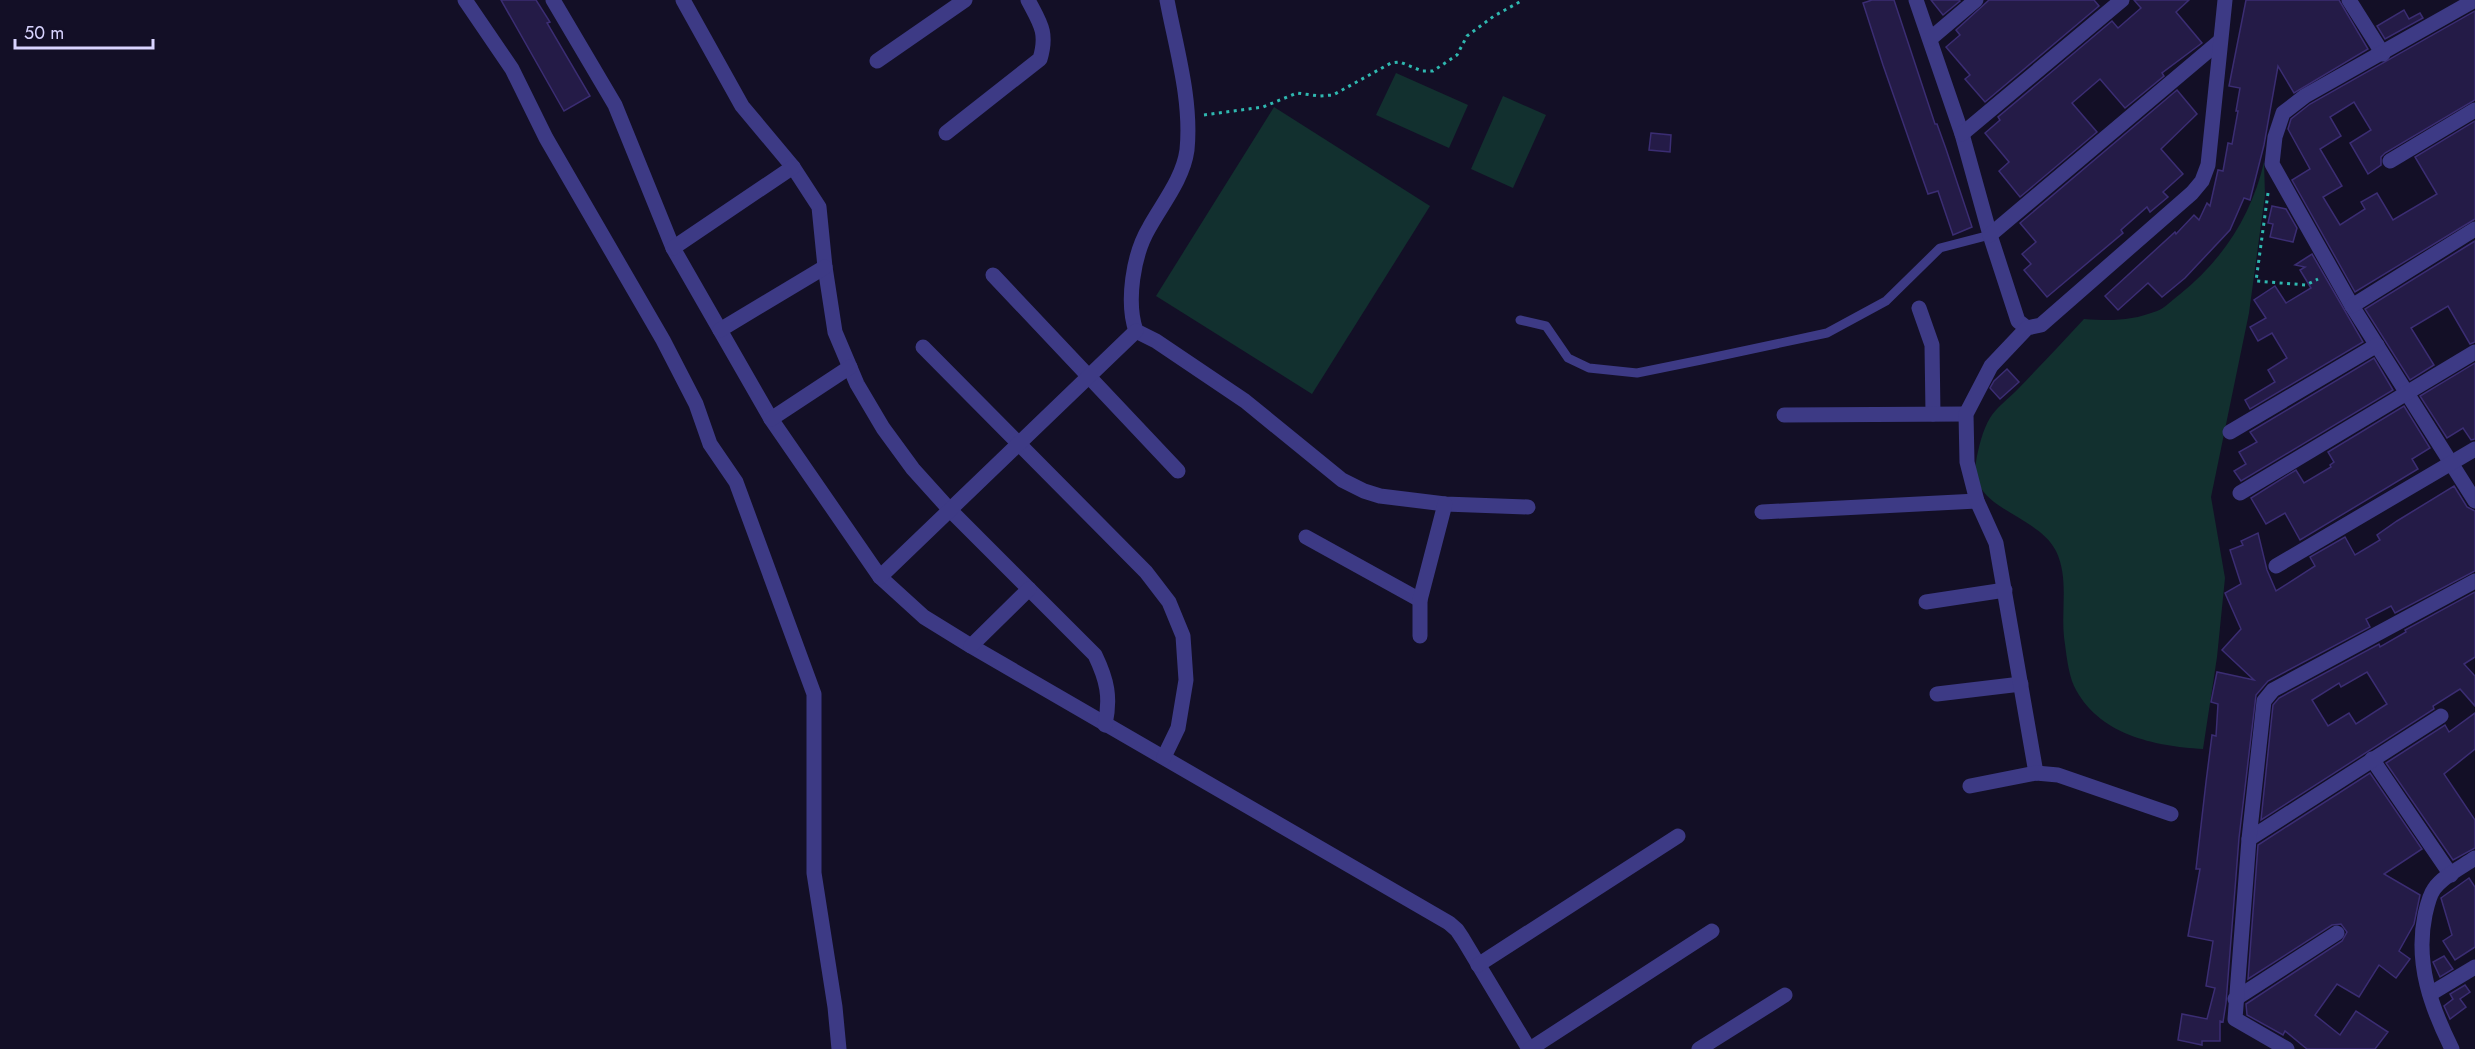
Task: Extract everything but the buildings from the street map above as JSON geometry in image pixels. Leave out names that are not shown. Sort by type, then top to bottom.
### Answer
[{"type":"street","points":[[465,0],[512,69],[546,138],[663,340],[696,404],[710,444],[736,482],[814,694],[814,873],[836,1007],[839,1049]]},
{"type":"street","points":[[553,0],[615,105],[673,248],[771,419],[880,577],[924,617],[1105,725],[1449,923],[1457,930],[1529,1049],[1712,931]]},
{"type":"street","points":[[683,0],[742,106],[793,167],[819,207],[835,333],[857,384],[883,428],[913,469],[950,510],[1095,655],[1106,679],[1109,709],[1105,725]]},
{"type":"street","points":[[876,61],[964,0]]},
{"type":"street","points":[[946,133],[1040,59],[1045,43],[1044,30],[1028,0]]},
{"type":"street","points":[[1167,0],[1184,87],[1187,152],[1178,180],[1147,231],[1133,275],[1131,315],[1136,331],[1155,341],[1245,401],[1342,480],[1380,496],[1445,504],[1528,507]]},
{"type":"street","points":[[1916,0],[1962,134],[1990,235],[2018,321],[2027,328]]},
{"type":"street","points":[[1930,39],[1976,0]]},
{"type":"street","points":[[1962,134],[2122,0]]},
{"type":"street","points":[[2036,773],[1996,543],[1977,501],[1968,462],[1966,414],[1990,366],[2027,328],[2041,325],[2192,194],[2202,181],[2208,165],[2225,0]]},
{"type":"street","points":[[2349,0],[2383,54]]},
{"type":"street","points":[[2475,0],[2306,96],[2283,113],[2275,137],[2272,164],[2352,306],[2475,501]]},
{"type":"street","points":[[1990,235],[2220,41]]},
{"type":"street","points":[[2390,161],[2475,110]]},
{"type":"street","points":[[673,248],[793,167]]},
{"type":"street","points":[[2352,306],[2475,229]]},
{"type":"street","points":[[720,330],[825,267]]},
{"type":"street","points":[[993,275],[1178,471]]},
{"type":"street","points":[[1919,308],[1932,345],[1933,414]]},
{"type":"street","points":[[880,577],[1136,331]]},
{"type":"street","points":[[2230,432],[2377,345]]},
{"type":"street","points":[[923,347],[1146,572],[1169,602],[1183,636],[1186,680],[1178,728],[1164,757]]},
{"type":"street","points":[[2240,493],[2475,352]]},
{"type":"street","points":[[771,419],[850,367]]},
{"type":"street","points":[[1784,415],[1966,414]]},
{"type":"street","points":[[2276,566],[2475,449]]},
{"type":"street","points":[[1762,512],[1977,501]]},
{"type":"street","points":[[1420,636],[1420,600],[1445,504]]},
{"type":"street","points":[[1306,537],[1420,600]]},
{"type":"street","points":[[2287,1049],[2235,1018],[2249,839],[2264,701],[2273,690],[2475,581]]},
{"type":"street","points":[[971,646],[1029,589]]},
{"type":"street","points":[[1926,602],[2005,590]]},
{"type":"street","points":[[1937,694],[2021,684]]},
{"type":"street","points":[[2249,839],[2441,716]]},
{"type":"street","points":[[2372,759],[2451,875]]},
{"type":"street","points":[[1970,786],[2036,773],[2058,775],[2171,814]]},
{"type":"street","points":[[1478,965],[1678,836]]},
{"type":"street","points":[[2452,1049],[2424,979],[2421,954],[2424,924],[2433,890],[2442,880],[2475,858]]},
{"type":"street","points":[[2235,999],[2337,933]]},
{"type":"street","points":[[2430,994],[2475,967]]},
{"type":"street","points":[[1699,1049],[1785,995]]},
{"type":"lane","points":[[1521,320],[1546,326],[1568,358],[1589,368],[1637,373],[1827,333],[1886,301],[1940,248],[1990,235]]},
{"type":"path","points":[[1187,118],[1263,107],[1297,93],[1333,95],[1391,63],[1400,62],[1422,71],[1433,71],[1457,55],[1467,36],[1494,16],[1523,0]]},
{"type":"path","points":[[2272,164],[2256,281],[2306,285],[2333,270]]},
{"type":"green space","points":[[1396,73],[1468,105],[1449,148],[1376,115]]},
{"type":"green space","points":[[1503,96],[1546,115],[1513,188],[1471,169]]},
{"type":"green space","points":[[1274,107],[1430,206],[1312,394],[1156,296]]},
{"type":"green space","points":[[2264,162],[2265,195],[2249,313],[2211,497],[2225,578],[2217,657],[2203,749],[2166,745],[2129,735],[2112,727],[2084,703],[2074,686],[2069,668],[2063,626],[2062,572],[2056,551],[2047,538],[2035,528],[1993,501],[1983,491],[1976,478],[1976,462],[1983,433],[1993,414],[2084,319],[2121,319],[2157,311],[2195,282],[2233,236],[2252,200]]}]
